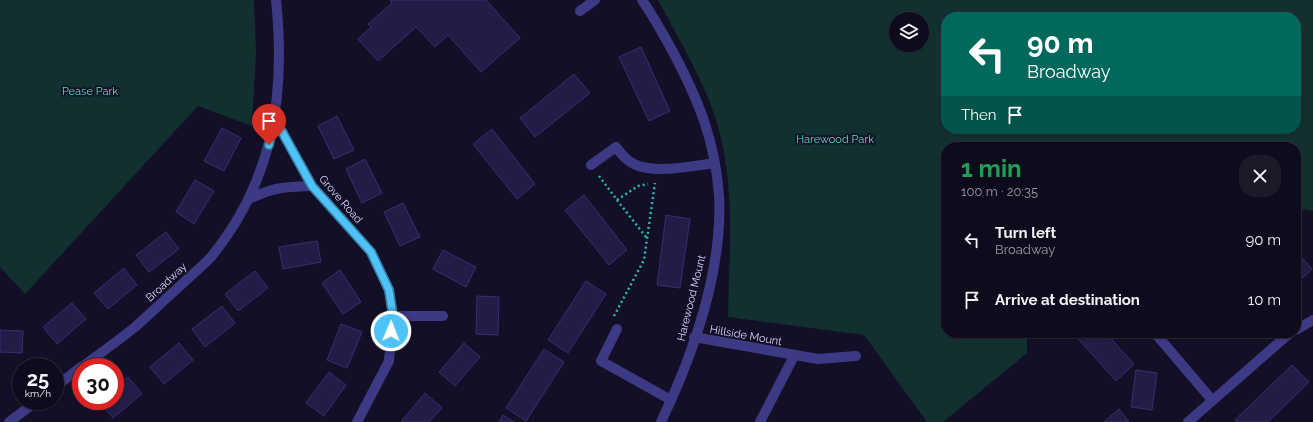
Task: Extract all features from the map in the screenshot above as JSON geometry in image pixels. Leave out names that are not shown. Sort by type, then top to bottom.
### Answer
[{"type":"street","points":[[275,119],[278,81],[276,0]]},
{"type":"street","points":[[580,11],[594,0]]},
{"type":"street","name":"Harewood Mount","points":[[642,0],[694,90],[702,111],[715,163],[719,209],[711,277],[679,385],[661,422]]},
{"type":"street","name":"Grove Road","points":[[275,119],[312,186],[371,252],[389,290],[393,316],[389,361],[357,422]]},
{"type":"street","name":"Broadway","points":[[93,358],[135,327],[210,258],[235,223],[249,199],[266,158],[275,119]]},
{"type":"street","points":[[591,165],[616,148],[628,161],[638,167],[657,169],[715,163]]},
{"type":"street","points":[[249,199],[269,189],[312,186]]},
{"type":"street","points":[[393,316],[443,316]]},
{"type":"street","points":[[1301,327],[1313,320]]},
{"type":"street","points":[[617,329],[601,361],[671,400]]},
{"type":"street","name":"Hillside Mount","points":[[694,338],[818,359],[856,356]]},
{"type":"street","points":[[1159,338],[1212,400]]},
{"type":"street","points":[[1188,422],[1284,338]]},
{"type":"street","name":"Hillside Mount","points":[[760,422],[794,356]]},
{"type":"street","name":"Broadway","points":[[64,380],[72,374]]},
{"type":"street","points":[[9,422],[25,410]]},
{"type":"path","points":[[591,165],[647,238]]},
{"type":"path","points":[[617,329],[609,326],[644,260],[657,169]]},
{"type":"path","points":[[617,200],[638,186],[655,182]]},
{"type":"green space","name":"Pease Park","points":[[0,0],[254,0],[256,51],[252,126],[198,106],[25,294],[0,267]]},
{"type":"green space","name":"Harewood Park","points":[[658,0],[1313,0],[1313,211],[1301,209],[1301,142],[941,142],[941,338],[1027,338],[1027,353],[943,422],[927,422],[864,335],[728,317],[730,220],[727,171],[717,123],[705,91]]},
{"type":"building","points":[[390,0],[486,0],[520,38],[481,72],[448,35],[435,47],[416,27],[378,61],[358,39],[371,27],[368,24],[392,3]]},
{"type":"building","points":[[641,47],[670,111],[649,121],[619,57]]},
{"type":"building","points":[[574,74],[590,93],[535,137],[520,118]]},
{"type":"building","points":[[337,116],[354,150],[334,159],[318,126]]},
{"type":"building","points":[[222,128],[241,138],[224,171],[204,161]]},
{"type":"building","points":[[492,129],[535,184],[517,199],[473,144]]},
{"type":"building","points":[[365,159],[382,193],[362,203],[346,169]]},
{"type":"building","points":[[195,180],[214,191],[194,224],[176,212]]},
{"type":"building","points":[[584,195],[627,250],[609,265],[565,210]]},
{"type":"building","points":[[403,203],[420,237],[400,246],[384,212]]},
{"type":"building","points":[[666,215],[690,219],[680,288],[657,285]]},
{"type":"building","points":[[166,232],[179,249],[149,272],[136,255]]},
{"type":"building","points":[[317,241],[321,262],[283,269],[279,247]]},
{"type":"building","points":[[443,250],[476,267],[466,287],[433,269]]},
{"type":"building","points":[[1301,257],[1312,269],[1301,279]]},
{"type":"building","points":[[124,268],[137,285],[108,309],[94,293]]},
{"type":"building","points":[[340,270],[361,302],[343,314],[322,283]]},
{"type":"building","points":[[255,271],[268,288],[238,311],[225,294]]},
{"type":"building","points":[[586,281],[606,294],[568,353],[548,340]]},
{"type":"building","points":[[477,296],[499,297],[498,335],[476,334]]},
{"type":"building","points":[[72,303],[86,319],[57,344],[43,327]]},
{"type":"building","points":[[222,306],[235,323],[205,347],[192,329]]},
{"type":"building","points":[[341,324],[362,332],[347,368],[327,360]]},
{"type":"building","points":[[0,330],[23,331],[22,353],[0,352]]},
{"type":"building","points":[[1077,338],[1111,338],[1134,364],[1116,381]]},
{"type":"building","points":[[179,343],[193,360],[164,384],[150,367]]},
{"type":"building","points":[[464,343],[480,357],[455,386],[439,372]]},
{"type":"building","points":[[544,349],[564,362],[526,421],[506,408]]},
{"type":"building","points":[[1292,365],[1309,382],[1268,422],[1237,422],[1235,420]]},
{"type":"building","points":[[1136,370],[1157,373],[1152,410],[1131,407]]},
{"type":"building","points":[[329,372],[346,385],[324,416],[306,403]]},
{"type":"building","points":[[128,377],[142,394],[124,409],[124,380]]},
{"type":"building","points":[[425,393],[442,408],[429,422],[401,422]]},
{"type":"building","points":[[1119,409],[1129,422],[1104,422]]},
{"type":"building","points":[[106,410],[123,410],[113,418]]},
{"type":"building","points":[[503,415],[514,422],[499,422]]},
{"type":"route","points":[[269,145],[275,119],[312,186],[371,252],[389,290],[393,316],[391,331]]}]
